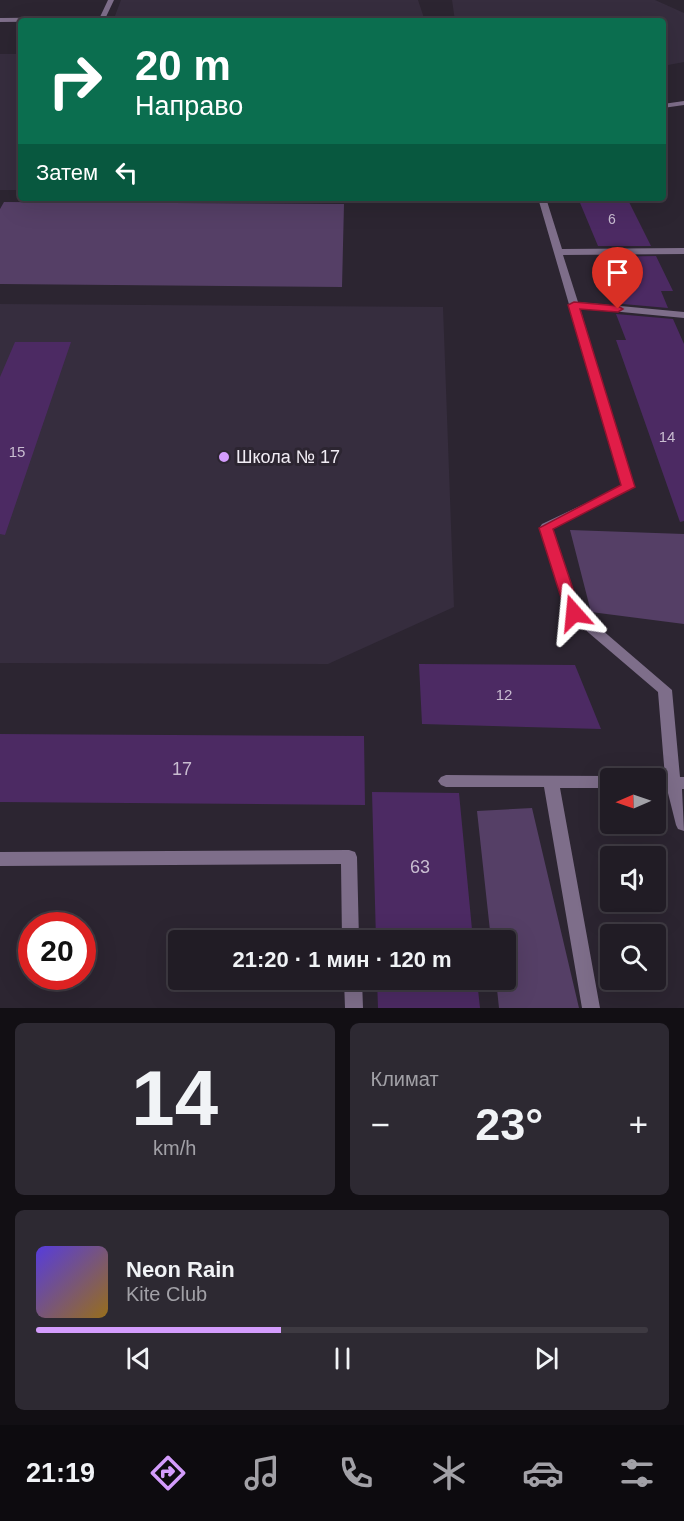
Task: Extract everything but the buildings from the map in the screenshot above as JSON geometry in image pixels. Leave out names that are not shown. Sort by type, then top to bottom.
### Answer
[{"type":"lane","points":[[102,18],[111,0]]},
{"type":"lane","points":[[0,20],[18,20]]},
{"type":"lane","points":[[666,106],[684,103]]},
{"type":"lane","points":[[543,201],[628,487],[546,528],[574,613],[665,690],[684,825]]},
{"type":"lane","points":[[558,252],[684,251]]},
{"type":"lane","points":[[574,305],[684,315]]},
{"type":"lane","points":[[446,781],[600,782]]},
{"type":"lane","points":[[551,782],[591,1008]]},
{"type":"lane","points":[[0,859],[349,857],[351,930]]},
{"type":"lane","points":[[353,990],[354,1008]]},
{"type":"shaded area","points":[[121,0],[418,0],[424,18],[114,18]]},
{"type":"shaded area","points":[[452,0],[655,0],[684,13],[684,62],[666,65],[666,18],[455,18]]},
{"type":"shaded area","points":[[0,54],[18,54],[18,190],[0,190]]},
{"type":"shaded area","points":[[4,202],[344,204],[342,287],[0,284],[0,209]]},
{"type":"shaded area","name":"Школа № 17","points":[[0,304],[443,307],[454,607],[328,664],[0,663]]},
{"type":"shaded area","points":[[570,530],[684,534],[684,624],[591,612]]},
{"type":"shaded area","points":[[532,808],[579,1008],[499,1008],[497,990],[516,990],[516,930],[490,930],[477,811]]},
{"type":"place","name":"Школа № 17","points":[[224,457]]},
{"type":"route","points":[[574,613],[546,528],[628,487],[574,305],[618,309]]}]
